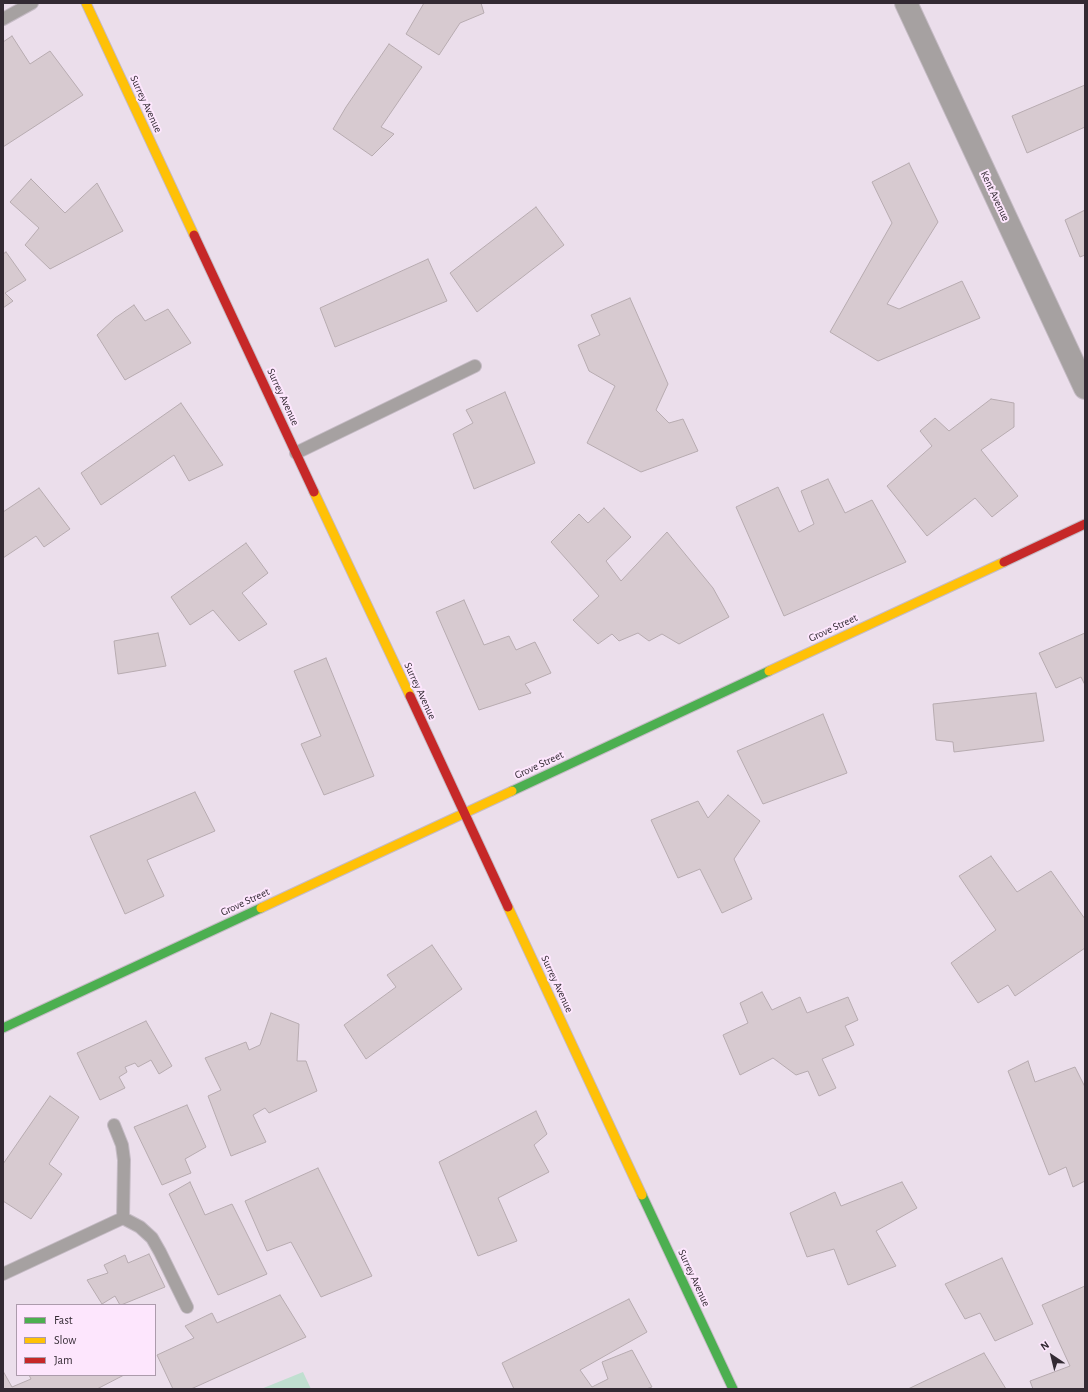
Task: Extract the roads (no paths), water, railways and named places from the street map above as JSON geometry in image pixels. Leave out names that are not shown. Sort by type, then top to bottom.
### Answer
[{"type":"street","name":"Surrey Avenue","points":[[86,3],[733,1389]]},
{"type":"street","name":"Kent Avenue","points":[[906,3],[1085,388]]},
{"type":"street","name":"Grove Street","points":[[3,1028],[1085,524]]},
{"type":"lane","points":[[3,19],[32,3]]},
{"type":"lane","points":[[296,453],[475,366]]},
{"type":"lane","points":[[114,1125],[122,1144],[124,1160],[123,1218]]},
{"type":"lane","points":[[3,1274],[123,1218]]},
{"type":"lane","points":[[123,1218],[140,1227],[152,1238],[187,1307]]}]
